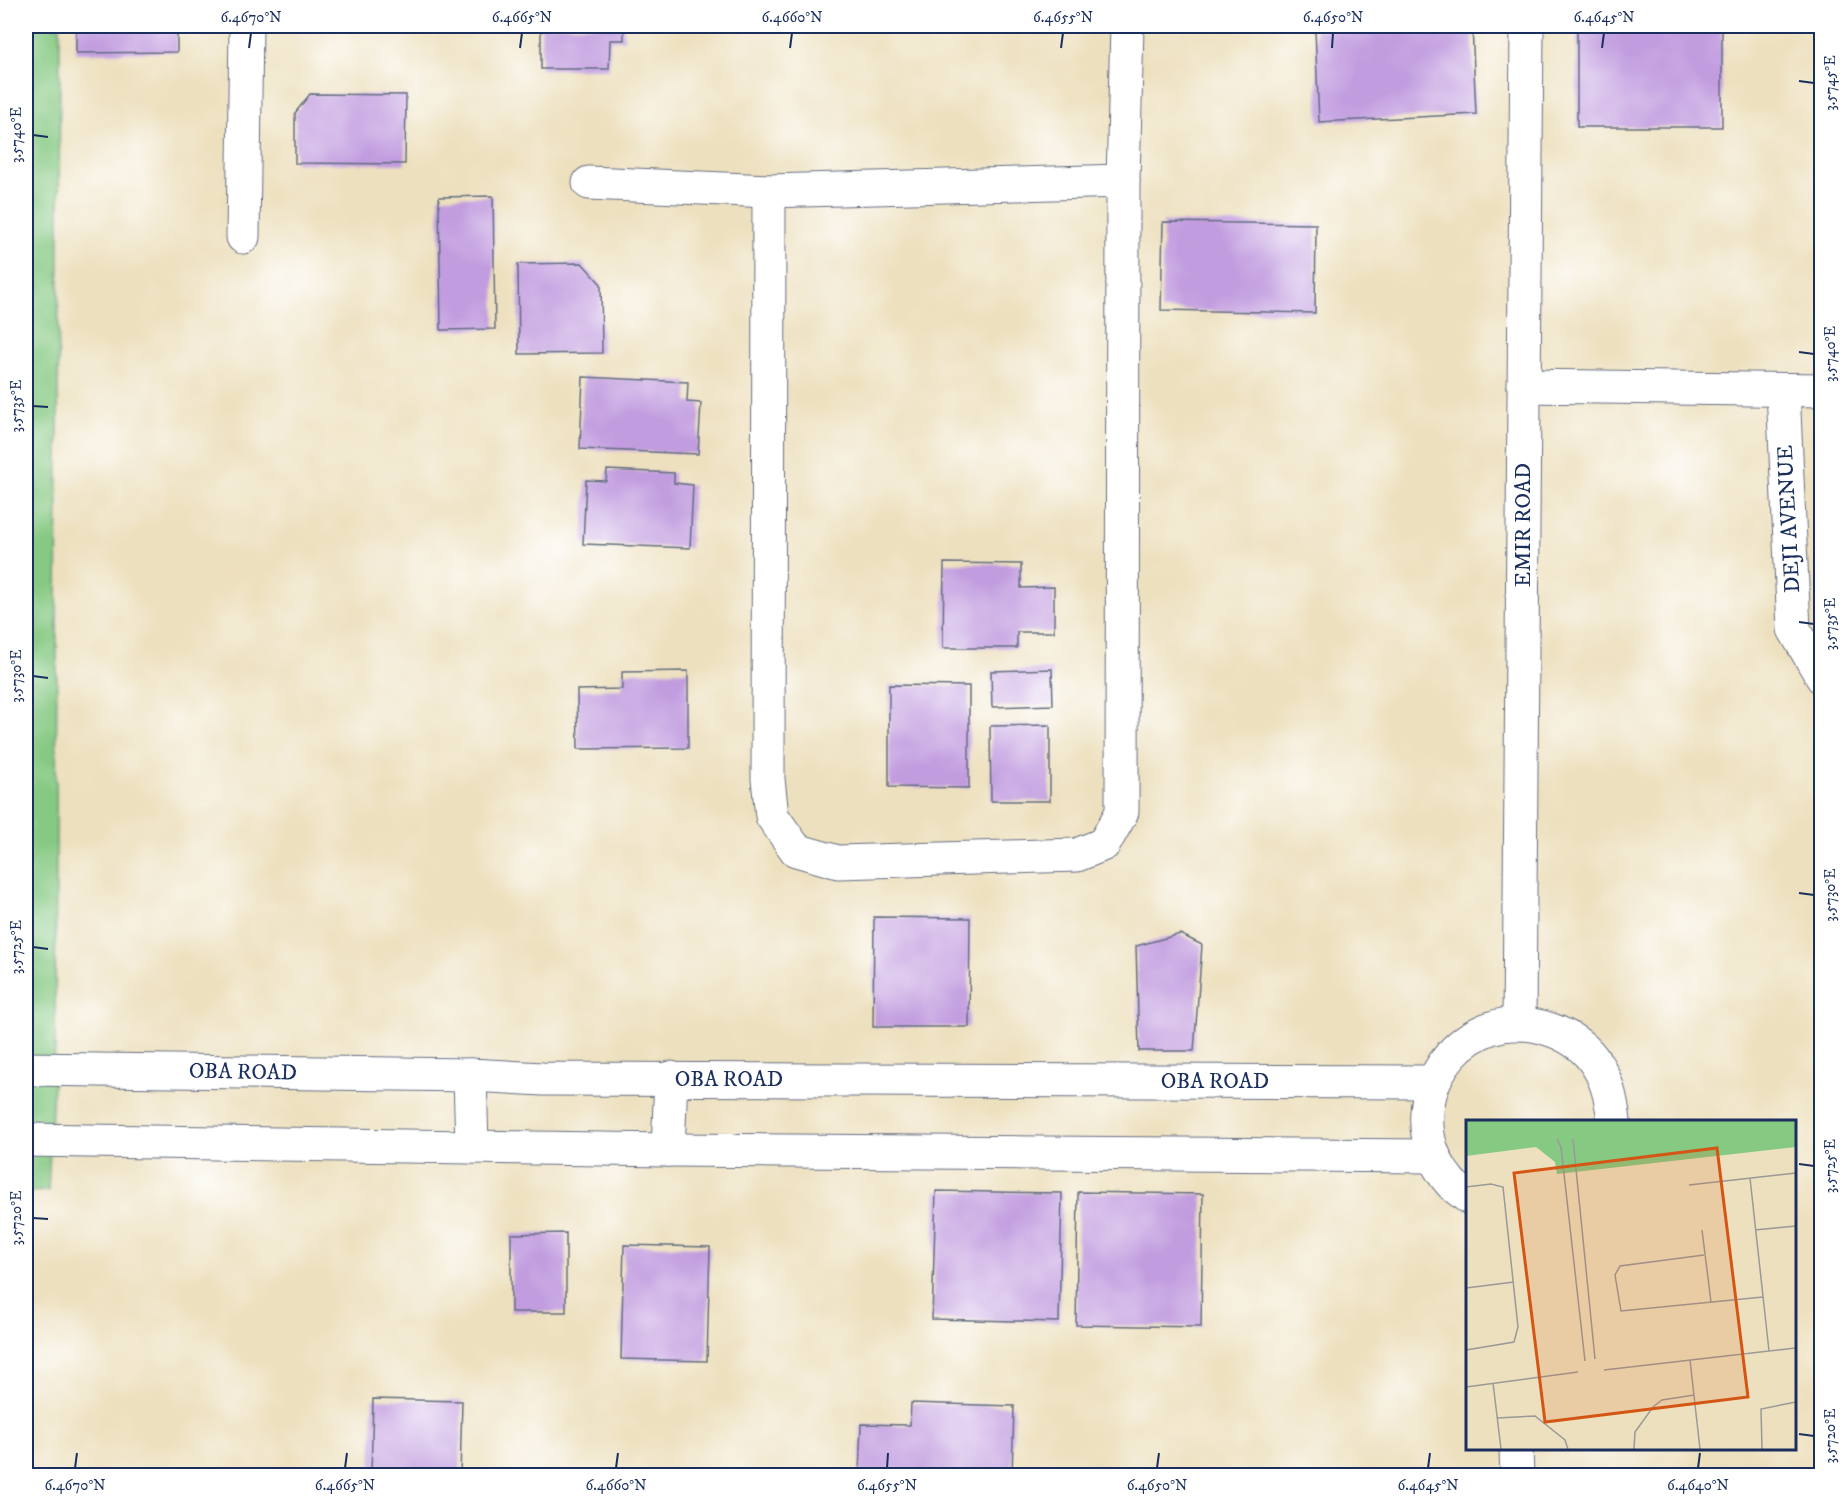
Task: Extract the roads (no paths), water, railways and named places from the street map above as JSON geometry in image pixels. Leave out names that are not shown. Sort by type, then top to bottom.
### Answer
[{"type":"street","points":[[243,237],[246,26]]},
{"type":"street","points":[[769,191],[768,779],[772,816],[796,850],[838,862],[1077,855],[1104,844],[1122,812],[1123,181],[1127,26]]},
{"type":"street","name":"EMIR ROAD","points":[[1519,1024],[1527,26]]},
{"type":"street","points":[[589,183],[769,191],[1123,181]]},
{"type":"street","points":[[1524,386],[1821,390]]},
{"type":"street","name":"DEJI AVENUE","points":[[1783,390],[1794,629],[1821,677]]},
{"type":"street","points":[[1466,1196],[1450,1182],[1434,1156],[1427,1136],[1426,1108],[1433,1082],[1447,1058],[1467,1040],[1492,1028],[1519,1024],[1549,1029],[1575,1042],[1596,1064],[1610,1091],[1614,1120]]},
{"type":"street","name":"OBA ROAD","points":[[26,1069],[470,1075],[543,1079],[1433,1082]]},
{"type":"street","points":[[470,1075],[472,1147]]},
{"type":"street","points":[[668,1150],[671,1078]]},
{"type":"street","points":[[26,1140],[668,1150],[1434,1156]]},
{"type":"street","points":[[1516,1450],[1516,1476]]}]
